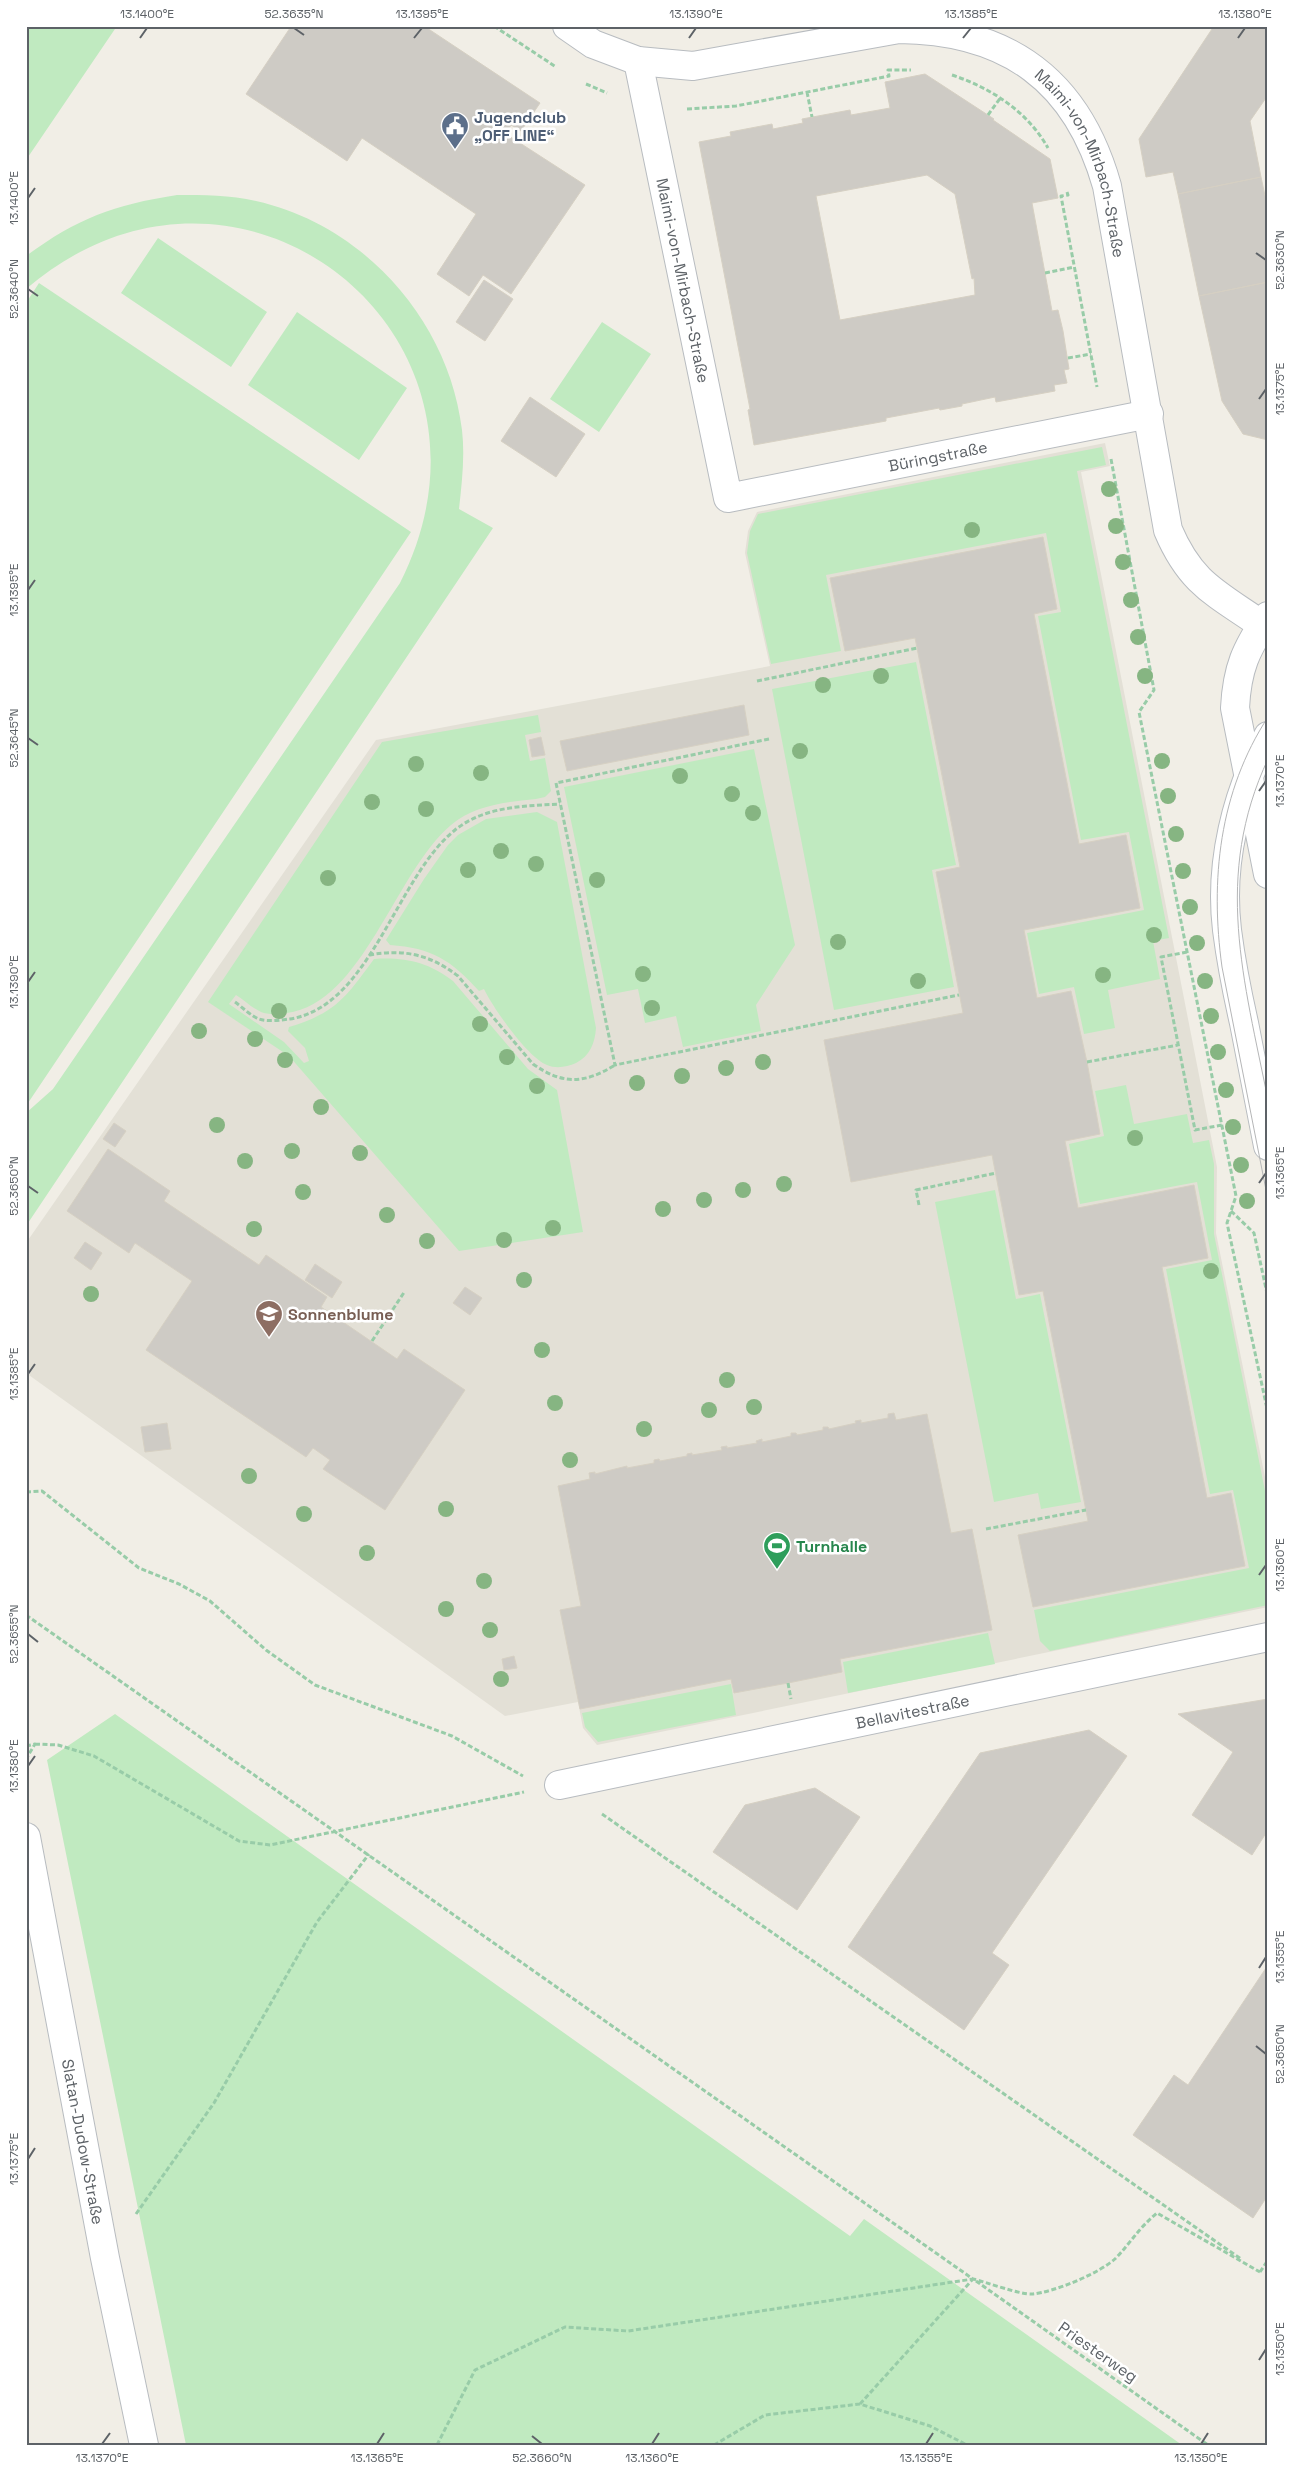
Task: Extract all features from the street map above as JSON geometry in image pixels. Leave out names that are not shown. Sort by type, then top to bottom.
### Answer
[{"type":"street","name":"Maimi-von-Mirbach-Straße","points":[[567,26],[593,44],[638,61],[693,66],[899,30],[932,30],[966,36],[997,47],[1026,63],[1050,82],[1070,104],[1086,129],[1099,157],[1107,186],[1168,530],[1189,570],[1205,586],[1265,620]]},
{"type":"street","name":"Maimi-von-Mirbach-Straße","points":[[638,61],[728,498]]},
{"type":"street","name":"Büringstraße","points":[[728,498],[1148,414]]},
{"type":"street","points":[[1265,620],[1242,660],[1236,682],[1235,708],[1268,874]]},
{"type":"street","points":[[1268,736],[1249,777],[1235,819],[1226,891],[1227,928],[1268,1146]]},
{"type":"street","name":"Bellavitestraße","points":[[559,1785],[1268,1637]]},
{"type":"street","name":"Slatan-Dudow-Straße","points":[[26,1837],[105,2258],[144,2445]]},
{"type":"path","points":[[494,26],[560,70]]},
{"type":"path","points":[[583,83],[615,96],[648,105],[707,109],[742,105],[889,76],[888,70],[918,70]]},
{"type":"path","points":[[947,74],[975,83],[1000,97],[1025,117],[1044,140],[1051,153]]},
{"type":"path","points":[[807,92],[812,117]]},
{"type":"path","points":[[988,115],[1000,97]]},
{"type":"path","points":[[1066,188],[1068,195],[1061,196],[1154,690],[1139,712],[1236,1196],[1228,1223],[1268,1413]]},
{"type":"path","points":[[1045,272],[1074,267]]},
{"type":"path","points":[[1068,358],[1091,354]]},
{"type":"path","points":[[757,681],[917,648]]},
{"type":"path","points":[[615,1065],[556,783],[769,739]]},
{"type":"path","points":[[234,1002],[259,1019],[283,1020],[307,1015],[330,1002],[342,990],[368,955],[443,841],[455,830],[484,813],[560,804]]},
{"type":"path","points":[[368,955],[390,951],[413,953],[443,965],[458,976],[533,1064],[547,1074],[563,1079],[580,1080],[599,1075],[615,1065],[959,995]]},
{"type":"path","points":[[1187,952],[1161,957],[1195,1130],[1222,1125]]},
{"type":"path","points":[[1088,1062],[1178,1045]]},
{"type":"path","points":[[919,1205],[916,1190],[996,1173]]},
{"type":"path","points":[[1231,1211],[1254,1233],[1268,1298]]},
{"type":"path","points":[[372,1341],[405,1291]]},
{"type":"path","points":[[26,1492],[42,1491],[139,1568],[179,1584],[210,1600],[266,1650],[315,1685],[452,1736],[518,1775],[559,1785],[1260,2272]]},
{"type":"path","points":[[986,1529],[1086,1510]]},
{"type":"path","name":"Priesterweg","points":[[26,1615],[334,1832],[369,1854],[1208,2445]]},
{"type":"path","points":[[26,1746],[35,1744],[58,1745],[94,1756],[238,1842],[270,1844],[559,1785]]},
{"type":"path","points":[[26,1759],[35,1744]]},
{"type":"path","points":[[105,2258],[214,2103],[317,1922],[369,1854]]},
{"type":"path","points":[[437,2445],[475,2370],[565,2327],[628,2331],[973,2279],[1032,2294],[1066,2284],[1099,2271],[1116,2257],[1138,2229],[1157,2213],[1260,2272]]},
{"type":"path","points":[[1260,2272],[1268,2260]]},
{"type":"path","points":[[860,2404],[973,2279]]},
{"type":"path","points":[[714,2445],[766,2415],[860,2404],[930,2426],[967,2445]]},
{"type":"shaded area","points":[[1105,443],[1110,466],[1081,472],[1217,1167],[1216,1233],[1268,1492],[1268,1607],[597,1745],[583,1728],[578,1702],[505,1716],[26,1373],[26,1243],[376,740],[770,666],[745,553],[748,531],[757,512]]},
{"type":"green space","points":[[26,26],[117,26],[26,160]]},
{"type":"green space","points":[[177,195],[246,199],[295,213],[332,232],[365,255],[395,284],[420,316],[440,352],[454,390],[463,440],[463,469],[459,509],[493,528],[26,1226],[26,1113],[53,1089],[400,583],[429,491],[424,407],[393,333],[339,275],[270,237],[191,224],[108,239],[26,289],[26,256],[45,243],[97,215],[134,203]]},
{"type":"green space","points":[[158,238],[267,312],[231,367],[121,293]]},
{"type":"green space","points":[[39,283],[411,532],[26,1106],[26,303]]},
{"type":"green space","points":[[297,312],[407,388],[359,460],[248,385]]},
{"type":"green space","points":[[602,322],[651,354],[599,432],[550,399]]},
{"type":"green space","points":[[1102,447],[1106,465],[1077,471],[1169,938],[1153,941],[1160,979],[1108,990],[1115,1028],[1084,1034],[1074,987],[1039,994],[1027,933],[1144,910],[1129,832],[1081,840],[1038,616],[1061,612],[1046,533],[826,575],[841,651],[771,664],[747,553],[750,531],[758,514]]},
{"type":"green space","points":[[916,662],[956,865],[932,870],[954,987],[834,1010],[772,689]]},
{"type":"green space","points":[[538,715],[541,732],[525,735],[530,761],[545,758],[551,791],[545,797],[491,806],[470,813],[451,825],[431,846],[412,873],[358,962],[337,986],[314,1004],[287,1013],[274,1014],[258,1010],[236,995],[229,1004],[284,1042],[304,1063],[309,1061],[305,1048],[288,1031],[289,1027],[318,1016],[339,1002],[356,984],[374,959],[396,959],[416,962],[434,969],[453,981],[528,1069],[557,1090],[583,1232],[459,1251],[289,1056],[208,1002],[382,742]]},
{"type":"green space","points":[[754,749],[795,945],[756,1005],[761,1031],[683,1047],[676,1016],[645,1023],[638,989],[607,995],[564,787]]},
{"type":"green space","points":[[537,812],[557,822],[596,1028],[593,1044],[585,1057],[576,1063],[562,1067],[547,1065],[530,1053],[503,1020],[484,989],[479,991],[450,964],[418,949],[390,945],[386,940],[424,879],[448,845],[458,835],[486,819]]},
{"type":"green space","points":[[1126,1085],[1134,1124],[1187,1114],[1193,1143],[1209,1140],[1214,1164],[1214,1234],[1268,1506],[1268,1605],[1050,1651],[1040,1641],[1034,1610],[1249,1568],[1233,1490],[1210,1494],[1166,1269],[1212,1260],[1197,1182],[1080,1204],[1069,1144],[1104,1136],[1095,1091]]},
{"type":"green space","points":[[995,1190],[1016,1299],[1040,1294],[1081,1502],[1041,1509],[1038,1493],[994,1502],[935,1202]]},
{"type":"green space","points":[[988,1633],[995,1664],[848,1693],[843,1662]]},
{"type":"green space","points":[[731,1684],[736,1715],[598,1742],[585,1727],[582,1713]]},
{"type":"green space","points":[[115,1714],[850,2236],[864,2219],[1182,2445],[186,2445],[47,1760]]},
{"type":"building","name":"Jugendclub „OFF LINE“","points":[[288,26],[424,26],[540,103],[521,131],[511,125],[506,134],[585,185],[511,294],[483,275],[469,296],[437,274],[476,214],[362,138],[347,161],[246,94],[290,28]]},
{"type":"building","points":[[1214,26],[1268,26],[1268,95],[1250,121],[1261,177],[1178,194],[1173,172],[1146,177],[1139,139]]},
{"type":"building","points":[[925,74],[994,119],[1050,159],[1058,198],[1032,203],[1052,311],[1058,310],[1063,331],[1069,369],[1064,370],[1067,383],[1054,385],[1055,391],[996,402],[995,397],[962,404],[962,406],[940,410],[939,408],[886,418],[886,421],[754,445],[748,410],[750,409],[699,142],[731,136],[730,132],[772,124],[773,129],[803,123],[802,119],[850,110],[851,115],[890,108],[885,82]],"holes":[[[927,175],[955,194],[972,279],[974,278],[975,295],[840,320],[816,196]]]},
{"type":"building","points":[[1261,177],[1268,210],[1268,282],[1199,296],[1178,194]]},
{"type":"building","points":[[484,280],[513,299],[485,341],[456,322]]},
{"type":"building","points":[[1268,282],[1268,440],[1243,434],[1222,401],[1199,296]]},
{"type":"building","points":[[530,397],[585,434],[556,477],[501,441]]},
{"type":"building","points":[[1043,537],[1057,609],[1034,614],[1079,844],[1126,835],[1140,908],[1024,930],[1037,998],[1071,991],[1087,1062],[1100,1134],[1065,1141],[1078,1208],[1194,1185],[1208,1258],[1162,1267],[1207,1498],[1231,1493],[1245,1566],[1033,1607],[1018,1535],[1088,1521],[1043,1291],[1019,1295],[992,1155],[851,1182],[824,1040],[963,1013],[936,872],[960,867],[915,638],[845,651],[830,578]]},
{"type":"building","points":[[744,705],[749,735],[567,771],[560,741]]},
{"type":"building","points":[[541,737],[545,755],[532,757],[529,740]]},
{"type":"building","points":[[114,1123],[126,1131],[115,1147],[103,1139]]},
{"type":"building","points":[[108,1149],[170,1191],[164,1201],[259,1265],[266,1255],[327,1297],[321,1307],[397,1359],[404,1349],[465,1390],[385,1510],[323,1469],[330,1460],[313,1448],[306,1457],[146,1350],[192,1281],[135,1243],[129,1253],[67,1211]]},
{"type":"building","points":[[85,1242],[102,1253],[91,1270],[74,1258]]},
{"type":"building","points":[[315,1264],[342,1282],[332,1298],[305,1280]]},
{"type":"building","points":[[465,1287],[482,1298],[470,1315],[453,1303]]},
{"type":"building","name":"Turnhalle","points":[[894,1413],[896,1420],[927,1414],[951,1533],[972,1529],[992,1630],[840,1659],[842,1672],[788,1683],[734,1693],[731,1679],[580,1709],[560,1610],[581,1606],[558,1486],[590,1479],[589,1473],[595,1472],[595,1474],[627,1466],[627,1468],[654,1463],[654,1460],[659,1459],[660,1461],[687,1456],[687,1454],[692,1453],[692,1455],[722,1450],[721,1447],[727,1446],[727,1448],[757,1443],[756,1441],[762,1439],[762,1442],[791,1436],[791,1433],[796,1433],[797,1435],[823,1430],[823,1427],[828,1427],[829,1429],[856,1423],[855,1421],[861,1420],[861,1423],[888,1418],[888,1414]]},
{"type":"building","points":[[167,1423],[171,1449],[145,1452],[141,1427]]},
{"type":"building","points":[[514,1656],[517,1668],[504,1670],[502,1659]]},
{"type":"building","points":[[1268,1699],[1268,1830],[1252,1855],[1192,1815],[1233,1752],[1178,1714]]},
{"type":"building","points":[[1089,1730],[1127,1756],[992,1953],[1009,1965],[964,2030],[848,1947],[980,1753]]},
{"type":"building","points":[[815,1788],[860,1817],[797,1910],[713,1852],[745,1805]]},
{"type":"building","points":[[1268,1965],[1268,2195],[1253,2218],[1133,2135],[1174,2075],[1188,2085]]},
{"type":"tram line","points":[[1268,717],[1251,746],[1238,775],[1229,806],[1218,869],[1217,902],[1222,967],[1268,1200]]},
{"type":"tram line","points":[[1268,759],[1251,802],[1241,845],[1238,887],[1238,928],[1243,970],[1268,1100]]},
{"type":"place","name":"Jugendclub „OFF LINE“","points":[[455,150]]},
{"type":"place","name":"Sonnenblume","points":[[269,1338]]},
{"type":"place","name":"Turnhalle","points":[[777,1570]]}]
